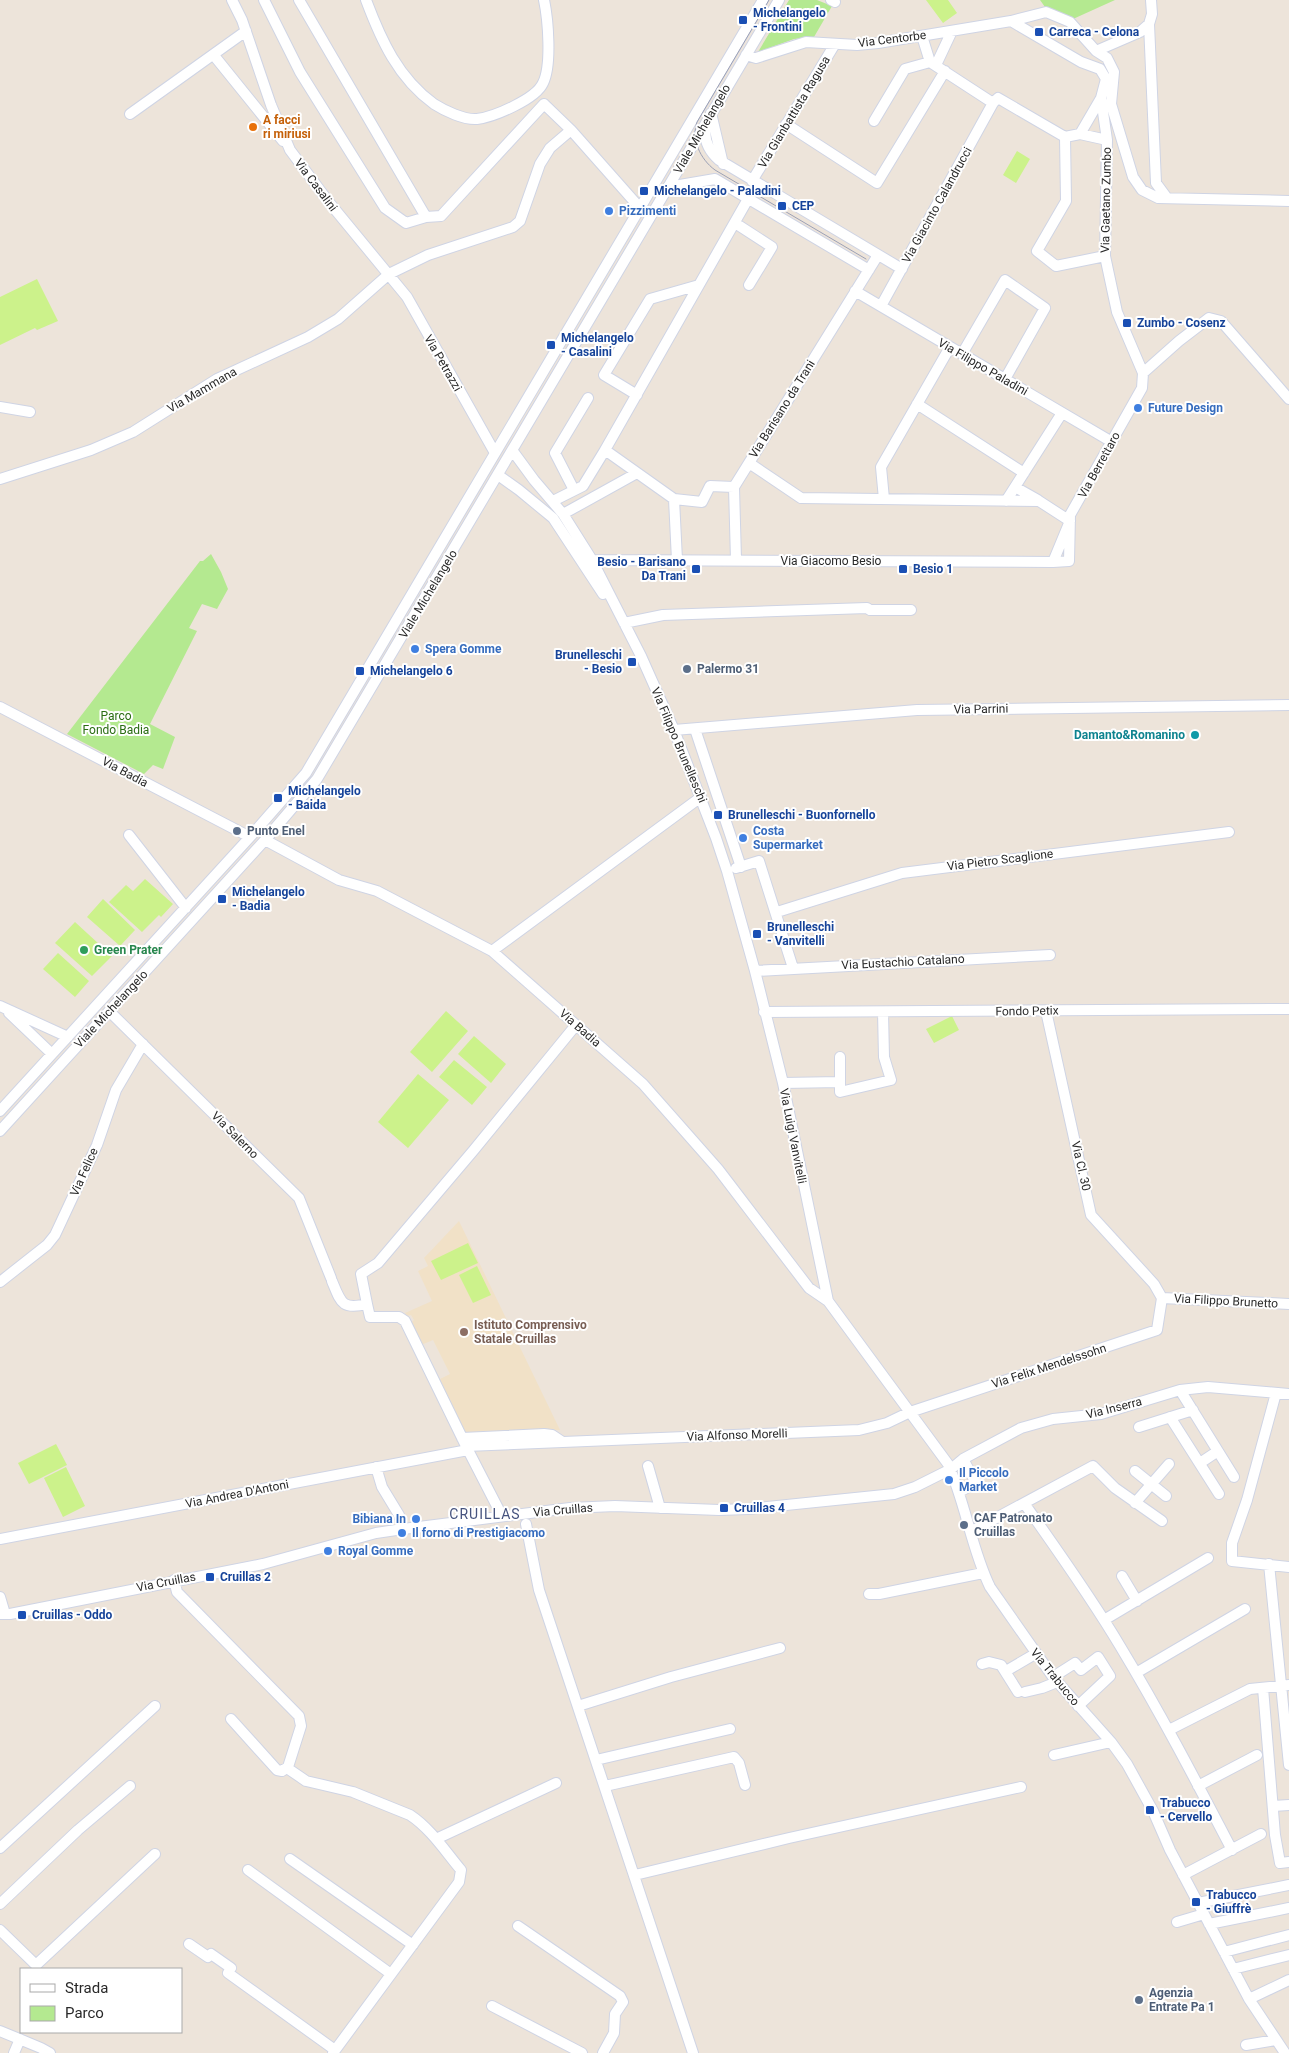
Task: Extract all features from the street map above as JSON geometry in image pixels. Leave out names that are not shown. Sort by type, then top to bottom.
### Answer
[{"type":"street","name":"Via Casalini","points":[[232,0],[246,31],[271,105],[290,150],[328,202],[389,274]]},
{"type":"street","points":[[264,0],[300,72],[385,208],[406,223],[426,217],[441,216],[544,104]]},
{"type":"street","points":[[299,0],[426,217]]},
{"type":"street","points":[[366,0],[382,41],[405,77],[435,104],[460,116],[477,119],[500,112],[527,99],[543,84],[547,68],[548,18],[544,0]]},
{"type":"street","name":"Viale Michelangelo","points":[[0,1111],[186,908],[306,773],[763,0]]},
{"type":"street","name":"Viale Michelangelo","points":[[0,1131],[266,840],[317,779],[779,0]]},
{"type":"street","points":[[1152,0],[1152,14],[1149,24],[1156,183],[1167,198]]},
{"type":"street","name":"Via Centorbe","points":[[746,55],[756,58],[800,43],[878,43],[1011,21],[1046,12],[1070,22],[1096,51],[1107,58],[1114,72],[1111,104],[1133,177],[1142,190],[1158,198],[1289,201]]},
{"type":"street","points":[[1011,21],[1080,62],[1100,69],[1106,79],[1101,98],[1080,134]]},
{"type":"street","points":[[1096,51],[1140,32],[1149,24]]},
{"type":"street","points":[[130,114],[246,31]]},
{"type":"street","points":[[786,124],[877,182],[937,66],[952,31]]},
{"type":"street","points":[[922,36],[937,66],[993,103],[998,98],[1065,137],[1080,134],[1107,140]]},
{"type":"street","name":"Via Gianbattista Ragusa","points":[[752,181],[835,44]]},
{"type":"street","points":[[216,58],[290,150]]},
{"type":"street","points":[[874,121],[905,69],[937,66]]},
{"type":"street","points":[[536,91],[544,104],[571,130],[640,208]]},
{"type":"street","name":"Via Gaetano Zumbo","points":[[1101,98],[1107,140],[1105,256],[1117,312],[1143,374]]},
{"type":"street","name":"Via Giacinto Calandrucci","points":[[881,306],[993,103]]},
{"type":"street","points":[[709,117],[705,135],[707,144],[715,157],[723,164],[902,268]]},
{"type":"street","name":"Via Mammana","points":[[0,479],[91,450],[133,432],[217,379],[308,337],[338,319],[389,274],[428,255],[513,227],[520,221],[540,164],[550,148],[571,130]]},
{"type":"street","points":[[1065,137],[1066,201],[1036,250],[1056,266],[1105,256]]},
{"type":"street","points":[[668,186],[715,179],[869,270]]},
{"type":"street","points":[[553,501],[583,486],[748,199]]},
{"type":"street","points":[[735,222],[772,247],[749,284]]},
{"type":"street","points":[[619,244],[630,251]]},
{"type":"street","name":"Via Barisano da Trani","points":[[734,487],[878,255]]},
{"type":"street","name":"Via Petrazzi","points":[[389,274],[407,297],[495,453]]},
{"type":"street","points":[[962,354],[1005,280],[1045,308],[1005,379]]},
{"type":"street","points":[[636,395],[604,375],[650,299],[699,286]]},
{"type":"street","name":"Via Filippo Paladini","points":[[855,291],[1112,442]]},
{"type":"street","points":[[1143,374],[1179,341],[1209,318],[1221,321],[1289,399]]},
{"type":"street","points":[[884,499],[881,467],[950,347]]},
{"type":"street","name":"Via Berrettaro","points":[[1069,561],[1070,516],[1142,388],[1143,374]]},
{"type":"street","points":[[574,490],[554,453],[588,398]]},
{"type":"street","points":[[917,404],[1024,473]]},
{"type":"street","points":[[0,407],[30,412]]},
{"type":"street","points":[[1006,500],[1062,413]]},
{"type":"street","name":"Via Filippo Brunelleschi","points":[[512,450],[563,514],[592,560],[674,730],[727,870],[755,971]]},
{"type":"street","points":[[605,450],[674,498],[702,502],[710,486],[734,487],[736,560]]},
{"type":"street","points":[[749,463],[801,498],[1039,501]]},
{"type":"street","points":[[563,514],[637,473]]},
{"type":"street","name":"Via Filippo Brunelleschi","points":[[498,475],[520,490],[553,518],[616,616],[624,623]]},
{"type":"street","points":[[1015,487],[1070,521],[1053,562]]},
{"type":"street","points":[[674,498],[677,560]]},
{"type":"street","name":"Via Giacomo Besio","points":[[592,560],[1069,561]]},
{"type":"street","points":[[418,584],[430,591]]},
{"type":"street","points":[[624,623],[664,615],[867,608],[870,610],[911,610]]},
{"type":"street","name":"Via Parrini","points":[[674,730],[917,710],[1289,705]]},
{"type":"street","name":"Via Badia","points":[[0,707],[250,837]]},
{"type":"street","points":[[695,728],[741,867]]},
{"type":"street","points":[[492,951],[701,798]]},
{"type":"street","name":"Via Pietro Scaglione","points":[[777,912],[902,872],[1229,832]]},
{"type":"street","points":[[129,836],[186,908]]},
{"type":"street","name":"Via Badia","points":[[266,840],[339,880],[377,891],[492,951],[643,1084],[718,1169],[809,1288],[828,1302]]},
{"type":"street","points":[[727,870],[759,861],[777,912],[793,968]]},
{"type":"street","name":"Via Eustachio Catalano","points":[[755,971],[1050,955]]},
{"type":"street","points":[[140,958],[150,966]]},
{"type":"street","name":"Via Luigi Vanvitelli","points":[[755,971],[783,1082],[828,1302]]},
{"type":"street","points":[[2,1007],[68,1036]]},
{"type":"street","points":[[2,1007],[52,1054]]},
{"type":"street","name":"Fondo Petix","points":[[764,1012],[1289,1009]]},
{"type":"street","name":"Via Salerno","points":[[109,1011],[299,1198],[341,1300],[351,1308],[367,1304]]},
{"type":"street","name":"Via Cl. 30","points":[[1046,1011],[1091,1215],[1154,1284],[1162,1298]]},
{"type":"street","points":[[840,1057],[840,1092],[891,1080],[884,1057],[883,1012]]},
{"type":"street","points":[[502,1516],[465,1445],[405,1321],[399,1317],[370,1316],[362,1274],[378,1263],[391,1248],[576,1025]]},
{"type":"street","name":"Via Felice","points":[[0,1282],[47,1245],[55,1235],[97,1145],[116,1090],[143,1044]]},
{"type":"street","points":[[783,1082],[840,1082]]},
{"type":"street","name":"Via Filippo Brunetto","points":[[1162,1298],[1289,1304]]},
{"type":"street","name":"Via Felix Mendelssohn","points":[[910,1412],[1157,1330],[1162,1298]]},
{"type":"street","name":"Via Trabucco","points":[[828,1302],[951,1469],[972,1531],[983,1573],[990,1587],[1055,1680],[1111,1742],[1127,1764],[1249,2000],[1281,2041],[1286,2053]]},
{"type":"street","name":"Via Inserra","points":[[951,1469],[963,1459],[1021,1428],[1053,1419],[1101,1414],[1180,1390],[1208,1387],[1289,1394]]},
{"type":"street","points":[[1180,1390],[1234,1477]]},
{"type":"street","points":[[1276,1393],[1247,1500],[1232,1543],[1232,1561],[1289,1567]]},
{"type":"street","points":[[1139,1427],[1193,1410]]},
{"type":"street","name":"Via Alfonso Morelli","points":[[465,1445],[859,1430],[887,1423],[910,1412]]},
{"type":"street","points":[[1170,1417],[1220,1494]]},
{"type":"street","name":"Via Andrea D'Antoni","points":[[0,1539],[376,1467],[465,1445]]},
{"type":"street","points":[[1200,1463],[1218,1451]]},
{"type":"street","points":[[959,1492],[976,1483],[963,1459]]},
{"type":"street","points":[[1135,1503],[1169,1464]]},
{"type":"street","points":[[648,1466],[660,1508]]},
{"type":"street","points":[[972,1531],[1094,1466],[1115,1488],[1162,1522]]},
{"type":"street","points":[[376,1467],[382,1487],[399,1514],[403,1529]]},
{"type":"street","name":"Via Cruillas","points":[[2,1614],[263,1564],[376,1534],[403,1529],[502,1516],[525,1518],[576,1507],[748,1509],[870,1497],[894,1494],[914,1487],[951,1469]]},
{"type":"street","points":[[1135,1471],[1166,1496]]},
{"type":"street","points":[[1024,1504],[1059,1552],[1136,1673],[1169,1730],[1232,1850]]},
{"type":"street","points":[[525,1518],[539,1590],[693,2053]]},
{"type":"street","points":[[1104,1620],[1208,1558]]},
{"type":"street","points":[[1268,1564],[1284,1685],[1289,1765]]},
{"type":"street","points":[[869,1594],[879,1594],[983,1573]]},
{"type":"street","points":[[1122,1576],[1137,1601]]},
{"type":"street","points":[[174,1580],[177,1592],[299,1716],[301,1726],[287,1768],[282,1771],[277,1770],[231,1719]]},
{"type":"street","points":[[0,1597],[2,1614]]},
{"type":"street","points":[[1136,1673],[1245,1610]]},
{"type":"street","points":[[578,1706],[672,1677],[780,1648]]},
{"type":"street","points":[[1006,1671],[1035,1654]]},
{"type":"street","points":[[982,1664],[989,1662],[1001,1666],[1022,1692],[1042,1688],[1076,1663],[1081,1670],[1098,1657],[1110,1676],[1078,1706]]},
{"type":"street","points":[[1169,1730],[1250,1689],[1284,1685]]},
{"type":"street","points":[[1263,1688],[1280,1863],[1289,1862]]},
{"type":"street","points":[[0,1848],[155,1706]]},
{"type":"street","points":[[596,1760],[730,1729]]},
{"type":"street","points":[[1054,1755],[1111,1742]]},
{"type":"street","points":[[1198,1786],[1257,1755]]},
{"type":"street","points":[[605,1786],[734,1757],[739,1764],[745,1785]]},
{"type":"street","points":[[188,1944],[208,1956],[211,1954],[231,1968],[228,1973],[334,2051],[459,1882],[462,1876],[461,1870],[436,1839],[417,1820],[390,1806],[353,1792],[306,1781],[287,1768]]},
{"type":"street","points":[[436,1839],[556,1784]]},
{"type":"street","points":[[0,1904],[78,1830],[130,1786]]},
{"type":"street","points":[[635,1875],[789,1838],[1021,1787]]},
{"type":"street","points":[[1273,1806],[1289,1804]]},
{"type":"street","points":[[1183,1874],[1261,1834]]},
{"type":"street","points":[[0,1930],[36,1965],[154,1854]]},
{"type":"street","points":[[290,1859],[413,1945]]},
{"type":"street","points":[[248,1870],[391,1974]]},
{"type":"street","points":[[1198,1903],[1289,1885]]},
{"type":"street","points":[[1209,1924],[1289,1908]]},
{"type":"street","points":[[1177,1922],[1204,1914]]},
{"type":"street","points":[[518,1926],[620,1996],[623,2002],[616,2014],[614,2033],[603,2053]]},
{"type":"street","points":[[1224,1952],[1289,1935]]},
{"type":"street","points":[[1233,1968],[1289,1955]]},
{"type":"street","points":[[1249,2000],[1289,1980]]},
{"type":"street","points":[[492,2006],[582,2053]]},
{"type":"street","points":[[0,2031],[50,2053]]},
{"type":"street","points":[[14,2053],[20,2039]]},
{"type":"street","points":[[1246,2045],[1281,2041]]},
{"type":"shaded area","name":"Istituto Comprensivo Statale Cruillas","points":[[459,1221],[560,1430],[550,1430],[547,1428],[542,1431],[467,1434],[463,1430],[438,1380],[450,1374],[433,1340],[421,1345],[411,1323],[414,1320],[411,1315],[407,1316],[405,1313],[432,1301],[418,1271],[428,1266],[424,1258]]},
{"type":"green space","points":[[789,0],[817,0],[832,6],[814,37],[794,39],[758,52]]},
{"type":"green space","points":[[926,0],[948,0],[957,13],[943,23]]},
{"type":"green space","points":[[1040,0],[1115,0],[1073,19],[1045,7]]},
{"type":"green space","points":[[1017,151],[1030,159],[1016,183],[1003,175]]},
{"type":"green space","points":[[37,279],[58,321],[37,330],[35,328],[0,345],[0,297]]},
{"type":"green space","name":"Parco Fondo Badia","points":[[211,554],[228,589],[217,609],[202,604],[189,628],[197,631],[150,724],[175,737],[163,769],[153,765],[144,774],[67,734],[200,561],[203,561]]},
{"type":"green space","name":"Green Prater","points":[[145,879],[173,904],[161,917],[159,915],[142,932],[109,902],[126,885],[133,891]]},
{"type":"green space","name":"Green Prater","points":[[103,899],[135,930],[120,946],[87,917]]},
{"type":"green space","name":"Green Prater","points":[[75,922],[112,956],[92,976],[55,943]]},
{"type":"green space","name":"Green Prater","points":[[58,953],[89,981],[75,997],[43,969]]},
{"type":"green space","points":[[446,1011],[468,1031],[432,1072],[410,1052]]},
{"type":"green space","points":[[952,1016],[959,1030],[934,1043],[926,1029]]},
{"type":"green space","points":[[474,1036],[506,1064],[491,1083],[458,1054]]},
{"type":"green space","points":[[454,1060],[487,1087],[472,1105],[439,1077]]},
{"type":"green space","points":[[418,1074],[449,1100],[408,1148],[378,1122]]},
{"type":"green space","points":[[468,1243],[478,1263],[441,1280],[431,1261]]},
{"type":"green space","points":[[477,1266],[491,1295],[473,1303],[459,1275]]},
{"type":"green space","points":[[56,1444],[67,1465],[29,1484],[18,1463]]},
{"type":"green space","points":[[66,1467],[85,1506],[63,1517],[44,1478]]},
{"type":"tram line","points":[[769,0],[697,122],[695,135],[698,148],[705,160],[715,170],[866,259]]},
{"type":"place","name":"Michelangelo - Frontini","points":[[743,20]]},
{"type":"place","name":"Carreca - Celona","points":[[1039,32]]},
{"type":"place","name":"A facci ri miriusi","points":[[253,127]]},
{"type":"place","name":"Michelangelo - Paladini","points":[[644,191]]},
{"type":"place","name":"CEP","points":[[782,206]]},
{"type":"place","name":"Pizzimenti","points":[[609,211]]},
{"type":"place","name":"Zumbo - Cosenz","points":[[1127,323]]},
{"type":"place","name":"Michelangelo - Casalini","points":[[551,345]]},
{"type":"place","name":"Future Design","points":[[1138,408]]},
{"type":"place","name":"Besio - Barisano Da Trani","points":[[696,569]]},
{"type":"place","name":"Besio 1","points":[[903,569]]},
{"type":"place","name":"Spera Gomme","points":[[415,649]]},
{"type":"place","name":"Brunelleschi - Besio","points":[[632,662]]},
{"type":"place","name":"Palermo 31","points":[[687,669]]},
{"type":"place","name":"Michelangelo 6","points":[[360,671]]},
{"type":"place","name":"Damanto&Romanino","points":[[1195,735]]},
{"type":"place","name":"Michelangelo - Baida","points":[[278,798]]},
{"type":"place","name":"Brunelleschi - Buonfornello","points":[[718,815]]},
{"type":"place","name":"Punto Enel","points":[[237,831]]},
{"type":"place","name":"Costa Supermarket","points":[[743,838]]},
{"type":"place","name":"Michelangelo - Badia","points":[[222,899]]},
{"type":"place","name":"Brunelleschi - Vanvitelli","points":[[757,934]]},
{"type":"place","name":"Green Prater","points":[[84,950]]},
{"type":"place","name":"Istituto Comprensivo Statale Cruillas","points":[[464,1332]]},
{"type":"place","name":"Il Piccolo Market","points":[[949,1480]]},
{"type":"place","name":"Cruillas 4","points":[[724,1508]]},
{"type":"place","name":"Bibiana In","points":[[416,1519]]},
{"type":"place","name":"CAF Patronato Cruillas","points":[[964,1525]]},
{"type":"place","name":"Il forno di Prestigiacomo","points":[[402,1533]]},
{"type":"place","name":"Royal Gomme","points":[[328,1551]]},
{"type":"place","name":"Cruillas 2","points":[[210,1577]]},
{"type":"place","name":"Cruillas - Oddo","points":[[22,1615]]},
{"type":"place","name":"Trabucco - Cervello","points":[[1150,1810]]},
{"type":"place","name":"Trabucco - Giuffrè","points":[[1196,1902]]},
{"type":"place","name":"Agenzia Entrate Pa 1","points":[[1139,2000]]},
{"type":"district","name":"CRUILLAS","points":[[485,1514]]}]
